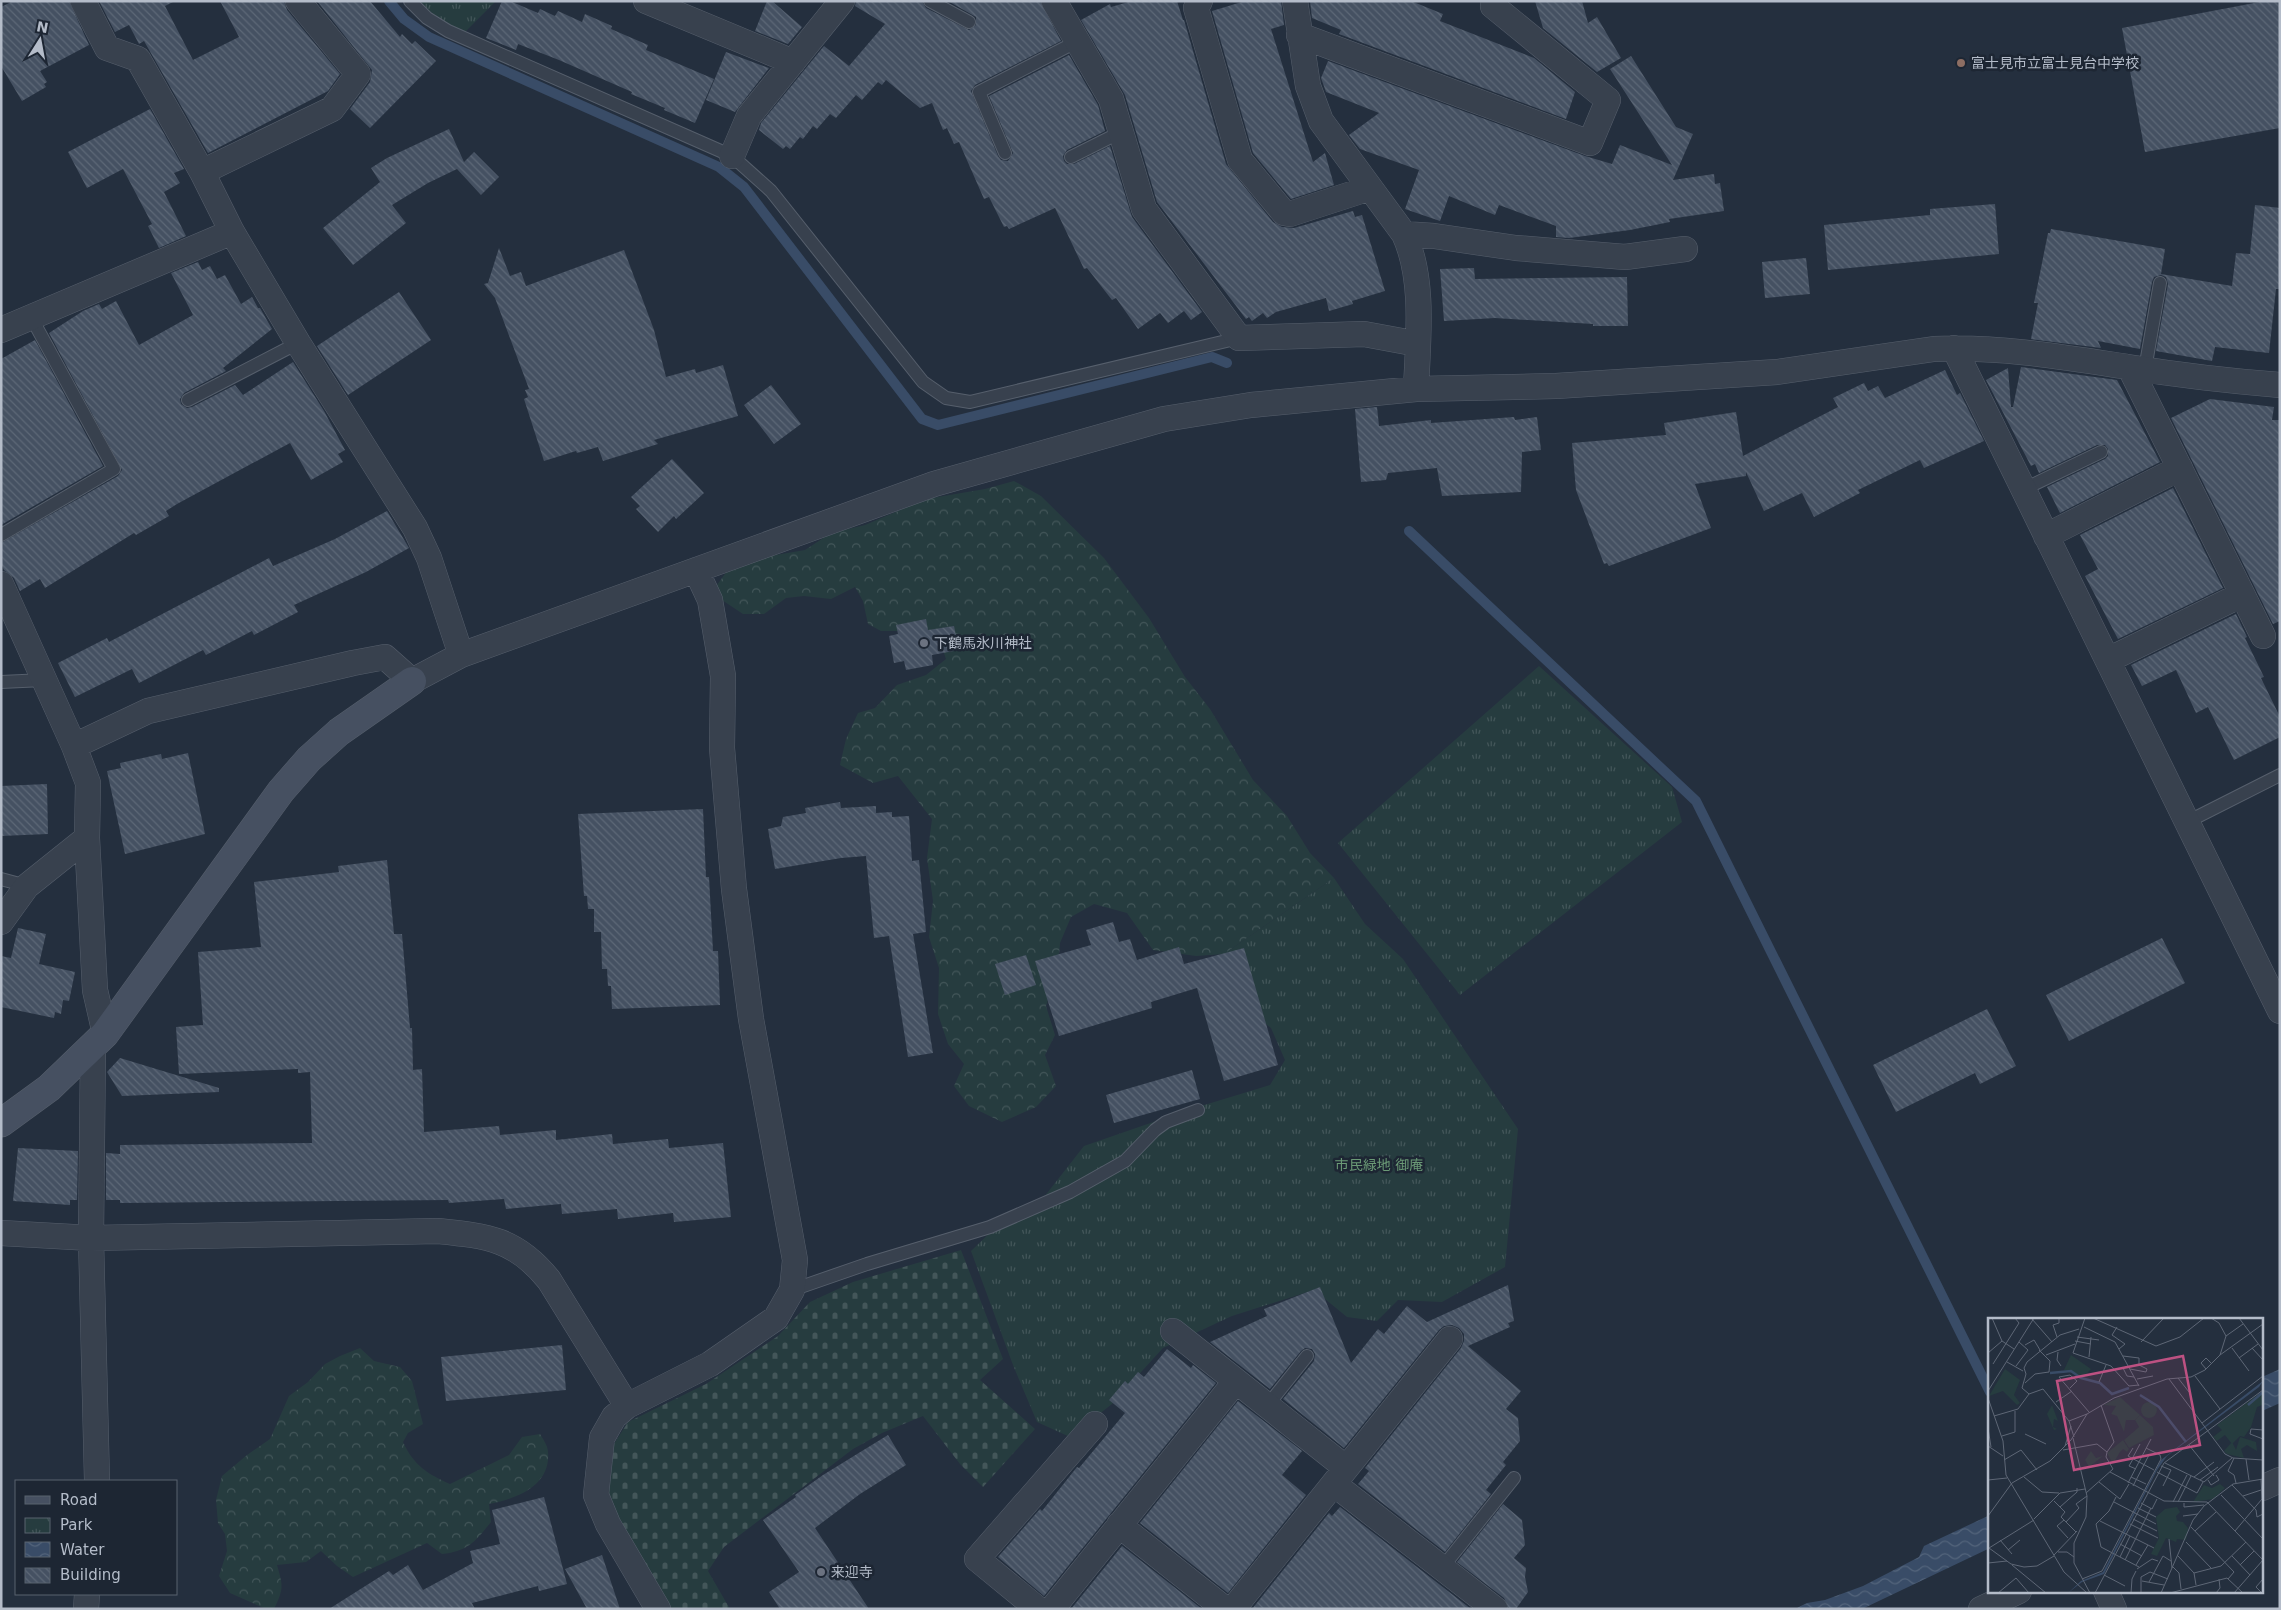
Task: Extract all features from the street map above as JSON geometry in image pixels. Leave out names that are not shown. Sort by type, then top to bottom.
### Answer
[{"type":"street","points":[[83,1],[107,48],[138,59],[202,172],[232,232],[298,343],[414,528],[428,558],[461,655]]},
{"type":"street","points":[[202,172],[332,109],[358,74],[298,1]]},
{"type":"street","points":[[646,1],[793,62]]},
{"type":"street","points":[[732,156],[750,116],[842,1]]},
{"type":"street","points":[[1054,1],[1076,42],[1111,99],[1144,208],[1239,338],[1364,334],[1418,344]]},
{"type":"street","points":[[1200,1],[1196,8],[1240,160],[1284,213],[1290,214],[1370,188]]},
{"type":"street","points":[[1294,1],[1308,86],[1321,121],[1404,234],[1412,252],[1420,322],[1416,389]]},
{"type":"street","points":[[1300,35],[1590,143],[1608,100],[1488,3]]},
{"type":"street","points":[[1,330],[232,232]]},
{"type":"street","points":[[1404,234],[1434,236],[1516,248],[1625,257],[1684,249]]},
{"type":"street","points":[[1954,348],[2280,1011]]},
{"type":"street","points":[[1,1123],[49,1088],[99,1041],[281,791],[309,759],[339,732],[412,682],[461,655],[934,484],[1164,419],[1251,405],[1416,389],[1556,386],[1777,372],[1934,349],[1979,348],[2056,355],[2137,368],[2280,385]]},
{"type":"street","points":[[2137,368],[2180,468],[2241,595],[2263,636]]},
{"type":"street","points":[[2046,536],[2180,468]]},
{"type":"street","points":[[658,1609],[608,1524],[596,1495],[602,1438],[614,1416],[626,1406],[710,1364],[776,1318],[792,1290],[795,1260],[751,1019],[734,889],[722,748],[723,676],[710,600],[696,570]]},
{"type":"street","points":[[1,584],[74,746],[88,783],[87,838],[99,1041],[91,1238],[97,1480]]},
{"type":"street","points":[[2108,660],[2241,595]]},
{"type":"street","points":[[74,746],[148,711],[353,663],[385,657],[412,682]]},
{"type":"street","points":[[1,922],[27,886],[87,838]]},
{"type":"street","points":[[1,1233],[91,1238],[438,1231],[480,1235],[516,1248],[534,1262],[548,1280],[626,1406]]},
{"type":"street","points":[[1173,1331],[1267,1406],[1340,1476],[1442,1568],[1495,1609]]},
{"type":"street","points":[[1233,1609],[1450,1339]]},
{"type":"street","points":[[1052,1609],[1236,1381]]},
{"type":"street","points":[[1038,1609],[977,1560],[1095,1424]]},
{"type":"street","points":[[2264,1487],[2280,1480]]},
{"type":"street","points":[[1119,1525],[1225,1609]]},
{"type":"street","points":[[1981,1609],[2017,1592]]},
{"type":"street","points":[[2106,1592],[2114,1609]]},
{"type":"street","points":[[86,1609],[87,1595]]},
{"type":"lane","points":[[410,1],[427,18],[448,31],[732,156],[771,191],[923,382],[946,398],[970,402],[1239,338]]},
{"type":"lane","points":[[930,1],[969,22]]},
{"type":"lane","points":[[1005,153],[980,92],[1076,42]]},
{"type":"lane","points":[[1071,157],[1121,132]]},
{"type":"lane","points":[[2137,368],[2160,283]]},
{"type":"lane","points":[[1,535],[114,469],[31,317]]},
{"type":"lane","points":[[188,400],[298,343]]},
{"type":"lane","points":[[2024,489],[2101,452]]},
{"type":"lane","points":[[1,682],[44,680]]},
{"type":"lane","points":[[2187,822],[2280,775]]},
{"type":"lane","points":[[1,879],[27,886]]},
{"type":"lane","points":[[792,1290],[867,1264],[990,1227],[1070,1192],[1125,1161],[1155,1130],[1166,1122],[1198,1110]]},
{"type":"lane","points":[[1267,1406],[1307,1356]]},
{"type":"lane","points":[[1442,1568],[1514,1478]]},
{"type":"green space","points":[[417,1],[496,1],[465,32],[442,21]]},
{"type":"green space","points":[[1014,481],[1041,496],[1104,558],[1149,618],[1185,677],[1210,709],[1253,780],[1287,816],[1310,853],[1334,878],[1224,954],[1196,956],[1153,950],[1127,913],[1094,904],[1071,917],[1060,943],[1058,969],[1046,1006],[1055,1035],[1045,1055],[1056,1086],[1036,1107],[1002,1122],[969,1106],[954,1086],[964,1064],[948,1044],[938,1014],[939,968],[929,937],[933,901],[927,858],[932,819],[898,776],[873,783],[840,765],[846,739],[858,713],[875,708],[897,685],[926,675],[946,659],[940,641],[909,631],[881,631],[868,624],[863,601],[855,587],[831,599],[804,596],[786,598],[764,614],[743,614],[722,600],[717,585],[727,571],[764,557],[805,550],[831,533],[865,525],[926,499],[985,489]]},
{"type":"green space","points":[[1539,666],[1672,787],[1682,822],[1460,995],[1338,843]]},
{"type":"green space","name":"市民緑地 御庵","points":[[1334,878],[1365,924],[1403,959],[1518,1129],[1505,1267],[1442,1302],[1398,1300],[1377,1321],[1347,1317],[1314,1290],[1232,1316],[1163,1348],[1112,1404],[1070,1437],[1037,1422],[1013,1365],[971,1251],[1003,1220],[1037,1206],[1084,1146],[1188,1110],[1270,1085],[1285,1060],[1271,1028],[1230,995],[1224,954]]},
{"type":"green space","points":[[961,1250],[1003,1359],[980,1380],[1035,1429],[983,1487],[960,1464],[923,1416],[882,1433],[853,1449],[724,1547],[708,1571],[730,1609],[670,1609],[633,1547],[607,1493],[612,1447],[628,1422],[706,1384],[778,1336],[810,1302],[853,1282]]},
{"type":"green space","points":[[360,1348],[374,1361],[400,1367],[412,1381],[423,1424],[408,1433],[403,1442],[412,1457],[428,1473],[450,1484],[509,1455],[522,1437],[540,1434],[548,1450],[544,1474],[530,1489],[510,1499],[489,1504],[491,1522],[475,1540],[458,1551],[442,1554],[427,1543],[353,1577],[337,1566],[321,1551],[306,1562],[277,1565],[281,1583],[280,1596],[274,1609],[266,1609],[230,1593],[219,1576],[227,1551],[225,1534],[218,1523],[216,1500],[222,1476],[270,1439],[289,1396],[308,1382],[325,1364]]},
{"type":"water","points":[[2280,1369],[2280,1403],[2264,1410],[2264,1376]]},
{"type":"water","points":[[1988,1516],[1988,1549],[1862,1609],[1795,1609],[1807,1603],[1825,1600],[1863,1586],[1919,1557],[1924,1546]]},
{"type":"building","points":[[13,1],[69,1],[89,45],[40,71],[47,82],[44,84],[46,87],[22,101],[1,66],[1,7]]},
{"type":"building","points":[[99,1],[175,1],[165,6],[193,60],[239,37],[220,1],[284,1],[287,10],[340,74],[328,91],[208,153],[144,41],[139,44],[129,25],[115,32]]},
{"type":"building","points":[[317,1],[370,1],[400,37],[402,34],[412,44],[415,41],[436,61],[370,128],[350,109],[370,82],[372,70]]},
{"type":"building","points":[[502,1],[510,1],[538,13],[540,9],[555,16],[558,11],[582,22],[585,14],[612,26],[611,29],[648,45],[646,50],[714,79],[695,123],[631,94],[632,92],[559,60],[518,44],[516,50],[486,38]]},
{"type":"building","points":[[767,1],[772,1],[802,27],[788,44],[755,31]]},
{"type":"building","points":[[856,1],[922,1],[926,8],[969,30],[976,25],[976,17],[948,1],[1040,1],[1061,41],[975,85],[971,91],[998,156],[1001,160],[1008,161],[1013,153],[989,96],[1069,55],[1098,105],[1105,131],[1067,150],[1063,156],[1064,161],[1067,164],[1074,164],[1110,146],[1132,217],[1202,312],[1191,320],[1184,311],[1168,323],[1160,313],[1138,329],[1116,298],[1112,300],[1087,268],[1084,269],[1055,208],[1009,229],[1007,226],[1004,227],[989,197],[984,199],[959,142],[954,144],[947,128],[943,130],[932,103],[920,108],[886,80],[882,85],[878,82],[862,100],[856,95],[836,118],[830,114],[817,129],[813,126],[803,139],[800,137],[790,149],[786,146],[783,149],[759,130],[761,123],[824,46],[849,66],[885,24],[855,6]]},
{"type":"building","points":[[1132,1],[1177,1],[1226,164],[1273,222],[1282,227],[1294,228],[1353,211],[1355,217],[1362,215],[1385,291],[1352,301],[1353,304],[1329,311],[1326,298],[1276,312],[1267,318],[1263,313],[1252,321],[1249,317],[1246,319],[1157,202],[1125,95],[1081,20],[1110,4],[1111,7]]},
{"type":"building","points":[[1245,1],[1281,1],[1284,25],[1271,29],[1313,162],[1325,153],[1334,185],[1291,199],[1253,153],[1212,11]]},
{"type":"building","points":[[1310,1],[1411,1],[1443,14],[1440,21],[1534,58],[1575,92],[1566,119],[1339,34],[1341,30],[1312,18]]},
{"type":"building","points":[[1535,1],[1582,1],[1588,23],[1597,17],[1621,58],[1597,72],[1543,28]]},
{"type":"building","points":[[2265,1],[2280,1],[2280,128],[2145,152],[2122,28]]},
{"type":"building","points":[[726,52],[769,68],[735,112],[706,100]]},
{"type":"building","points":[[1631,56],[1676,127],[1693,134],[1673,180],[1714,174],[1715,184],[1720,183],[1724,211],[1669,219],[1670,222],[1630,230],[1569,238],[1556,237],[1556,226],[1499,205],[1495,215],[1449,196],[1440,221],[1405,209],[1419,170],[1360,149],[1349,135],[1379,113],[1326,92],[1321,78],[1328,61],[1585,156],[1612,164],[1620,145],[1672,165],[1610,69]]},
{"type":"building","points":[[150,109],[184,169],[174,173],[180,183],[164,192],[186,236],[159,248],[148,226],[152,224],[123,169],[87,188],[68,152]]},
{"type":"building","points":[[449,129],[464,162],[474,152],[499,177],[481,195],[457,169],[428,183],[392,205],[406,223],[353,265],[323,228],[380,182],[371,168],[387,158]]},
{"type":"building","points":[[1995,204],[1999,254],[1828,270],[1824,225],[1930,215],[1930,209]]},
{"type":"building","points":[[2255,205],[2280,208],[2280,289],[2276,289],[2269,353],[2215,347],[2212,361],[2156,351],[2168,284],[2166,277],[2161,275],[2154,277],[2152,282],[2140,349],[2098,341],[2101,348],[2031,339],[2038,303],[2034,303],[2048,233],[2050,233],[2051,229],[2165,249],[2161,274],[2232,286],[2236,253],[2250,254]]},
{"type":"building","points":[[499,248],[510,276],[521,272],[526,286],[624,250],[654,330],[666,377],[695,369],[696,373],[723,365],[738,416],[654,440],[658,444],[603,461],[598,447],[577,453],[576,451],[544,461],[524,399],[528,397],[525,390],[529,389],[495,298],[484,284],[488,283]]},
{"type":"building","points":[[1806,258],[1810,294],[1765,298],[1762,262]]},
{"type":"building","points":[[198,262],[202,270],[210,266],[217,279],[225,275],[241,304],[252,297],[272,329],[223,368],[226,371],[184,393],[180,399],[181,404],[187,408],[192,407],[235,385],[243,395],[293,362],[324,411],[345,450],[338,454],[343,462],[311,480],[290,443],[177,504],[166,511],[169,516],[136,535],[134,533],[45,588],[40,579],[20,591],[14,578],[4,570],[1,564],[1,543],[118,476],[122,470],[49,333],[83,311],[99,304],[102,309],[116,301],[139,345],[193,315],[171,273]]},
{"type":"building","points":[[1474,268],[1475,279],[1627,277],[1628,326],[1593,326],[1593,324],[1495,318],[1444,321],[1440,269]]},
{"type":"building","points":[[399,292],[431,340],[348,395],[317,346]]},
{"type":"building","points":[[35,340],[103,466],[1,525],[1,359]]},
{"type":"building","points":[[2021,367],[2117,380],[2160,462],[2060,513],[2047,487],[2105,459],[2108,456],[2108,449],[2105,445],[2097,445],[2039,473],[2035,464],[2031,466],[1986,380],[2008,368],[2011,407],[2013,407]]},
{"type":"building","points":[[1945,370],[1957,395],[1960,393],[1984,441],[1924,468],[1920,460],[1858,490],[1860,493],[1814,517],[1802,493],[1764,511],[1746,472],[1746,476],[1695,484],[1711,528],[1609,566],[1607,563],[1604,564],[1576,490],[1572,443],[1666,435],[1664,423],[1736,412],[1743,456],[1838,407],[1833,398],[1864,383],[1868,391],[1878,386],[1885,398]]},
{"type":"building","points":[[771,385],[801,424],[774,444],[744,405]]},
{"type":"building","points":[[2210,399],[2274,407],[2272,420],[2280,420],[2280,621],[2273,624],[2171,418]]},
{"type":"building","points":[[1377,407],[1379,426],[1431,420],[1431,423],[1514,417],[1515,420],[1537,417],[1541,450],[1522,452],[1521,492],[1442,496],[1437,468],[1388,473],[1386,480],[1361,482],[1355,409]]},
{"type":"building","points":[[672,459],[704,493],[676,519],[674,516],[658,532],[636,509],[640,506],[631,497]]},
{"type":"building","points":[[2173,488],[2223,588],[2118,639],[2085,576],[2098,569],[2080,535]]},
{"type":"building","points":[[387,511],[409,548],[366,572],[294,605],[298,612],[254,635],[252,631],[206,655],[203,650],[139,683],[132,669],[75,697],[58,663],[107,638],[109,642],[269,558],[273,566],[335,539]]},
{"type":"building","points":[[2236,614],[2247,637],[2245,638],[2264,677],[2261,678],[2280,717],[2280,737],[2234,760],[2208,707],[2196,713],[2176,670],[2142,686],[2131,665]]},
{"type":"building","name":"下鶴馬氷川神社","points":[[926,619],[928,630],[954,626],[959,650],[932,655],[933,665],[906,670],[904,661],[894,663],[889,636],[898,634],[896,625]]},
{"type":"building","points":[[188,753],[205,834],[125,854],[107,771],[121,768],[120,763],[161,754],[162,759]]},
{"type":"building","points":[[47,784],[48,834],[1,836],[1,786]]},
{"type":"building","points":[[840,802],[841,808],[876,806],[876,813],[892,812],[892,817],[909,816],[912,861],[919,860],[926,932],[913,934],[933,1053],[908,1057],[889,936],[874,938],[866,856],[841,858],[775,869],[768,829],[781,826],[783,817],[806,813],[805,808]]},
{"type":"building","points":[[703,809],[706,877],[709,877],[713,951],[718,951],[720,1005],[612,1009],[611,986],[608,986],[607,969],[602,969],[601,932],[594,932],[594,909],[588,909],[587,896],[584,896],[578,814]]},
{"type":"building","points":[[387,860],[394,934],[402,934],[410,1028],[412,1028],[413,1070],[422,1069],[424,1132],[499,1126],[500,1135],[556,1130],[556,1140],[612,1134],[613,1144],[668,1139],[669,1148],[723,1143],[731,1217],[674,1222],[673,1213],[618,1219],[617,1209],[562,1214],[561,1204],[506,1209],[504,1199],[449,1203],[448,1200],[120,1203],[120,1200],[106,1200],[106,1153],[120,1154],[120,1145],[312,1143],[310,1072],[298,1073],[298,1069],[179,1074],[176,1027],[203,1025],[198,952],[261,947],[254,882],[339,872],[338,866]]},
{"type":"building","points":[[1113,922],[1119,942],[1130,939],[1137,960],[1179,947],[1184,964],[1244,948],[1278,1065],[1224,1081],[1197,988],[1151,1002],[1152,1008],[1059,1036],[1035,961],[1091,945],[1086,930]]},
{"type":"building","points":[[18,928],[46,934],[39,964],[75,972],[69,1001],[63,1000],[61,1014],[55,1012],[54,1018],[1,1007],[1,956],[11,958]]},
{"type":"building","points":[[2162,938],[2185,983],[2069,1041],[2046,995]]},
{"type":"building","points":[[1026,955],[1036,985],[1005,995],[995,964]]},
{"type":"building","points":[[1987,1009],[2016,1066],[1980,1084],[1975,1073],[1896,1112],[1873,1065]]},
{"type":"building","points":[[120,1058],[219,1088],[219,1092],[122,1096],[107,1072]]},
{"type":"building","points":[[1192,1070],[1200,1099],[1114,1123],[1106,1095]]},
{"type":"building","points":[[18,1148],[78,1151],[77,1200],[70,1200],[70,1205],[13,1201]]},
{"type":"building","points":[[1508,1285],[1514,1321],[1508,1323],[1510,1327],[1468,1346],[1521,1391],[1506,1409],[1518,1418],[1520,1441],[1503,1462],[1506,1465],[1486,1490],[1491,1494],[1445,1552],[1358,1484],[1369,1471],[1365,1468],[1461,1348],[1464,1334],[1459,1328],[1452,1325],[1444,1326],[1439,1330],[1344,1448],[1283,1399],[1314,1361],[1315,1354],[1312,1349],[1305,1348],[1301,1351],[1270,1389],[1210,1342],[1267,1316],[1264,1309],[1320,1287],[1351,1363],[1378,1329],[1384,1334],[1407,1306],[1427,1322]]},
{"type":"building","points":[[562,1345],[566,1390],[446,1401],[441,1357]]},
{"type":"building","points":[[1167,1349],[1191,1368],[1193,1365],[1216,1383],[1044,1596],[998,1557],[1040,1509],[1042,1511],[1077,1467],[1079,1468],[1125,1413],[1109,1400],[1125,1381],[1128,1384],[1138,1372],[1144,1377]]},
{"type":"building","points":[[1238,1401],[1302,1451],[1282,1475],[1306,1495],[1228,1593],[1140,1523]]},
{"type":"building","points":[[888,1435],[906,1465],[860,1494],[815,1528],[869,1609],[780,1609],[769,1592],[799,1572],[763,1520],[823,1475]]},
{"type":"building","points":[[544,1497],[567,1584],[539,1591],[538,1586],[472,1603],[475,1609],[329,1609],[389,1571],[393,1575],[408,1565],[423,1590],[473,1563],[470,1551],[500,1544],[492,1510]]},
{"type":"building","points":[[1503,1504],[1522,1520],[1525,1545],[1514,1558],[1526,1568],[1525,1577],[1528,1592],[1516,1609],[1509,1609],[1504,1598],[1457,1562]]},
{"type":"building","points":[[1340,1507],[1471,1609],[1252,1609],[1329,1513],[1332,1516]]},
{"type":"building","points":[[1122,1546],[1202,1609],[1071,1609]]},
{"type":"building","points":[[602,1555],[620,1609],[587,1609],[565,1569]]},
{"type":"waterway","points":[[389,1],[404,19],[429,37],[719,167],[744,187],[922,419],[938,425],[1212,357],[1227,363]]},
{"type":"waterway","points":[[1409,531],[1696,801],[1988,1388]]},
{"type":"place","name":"富士見市立富士見台中学校","points":[[1961,63]]},
{"type":"place","name":"下鶴馬氷川神社","points":[[924,643]]},
{"type":"place","name":"来迎寺","points":[[821,1572]]}]
